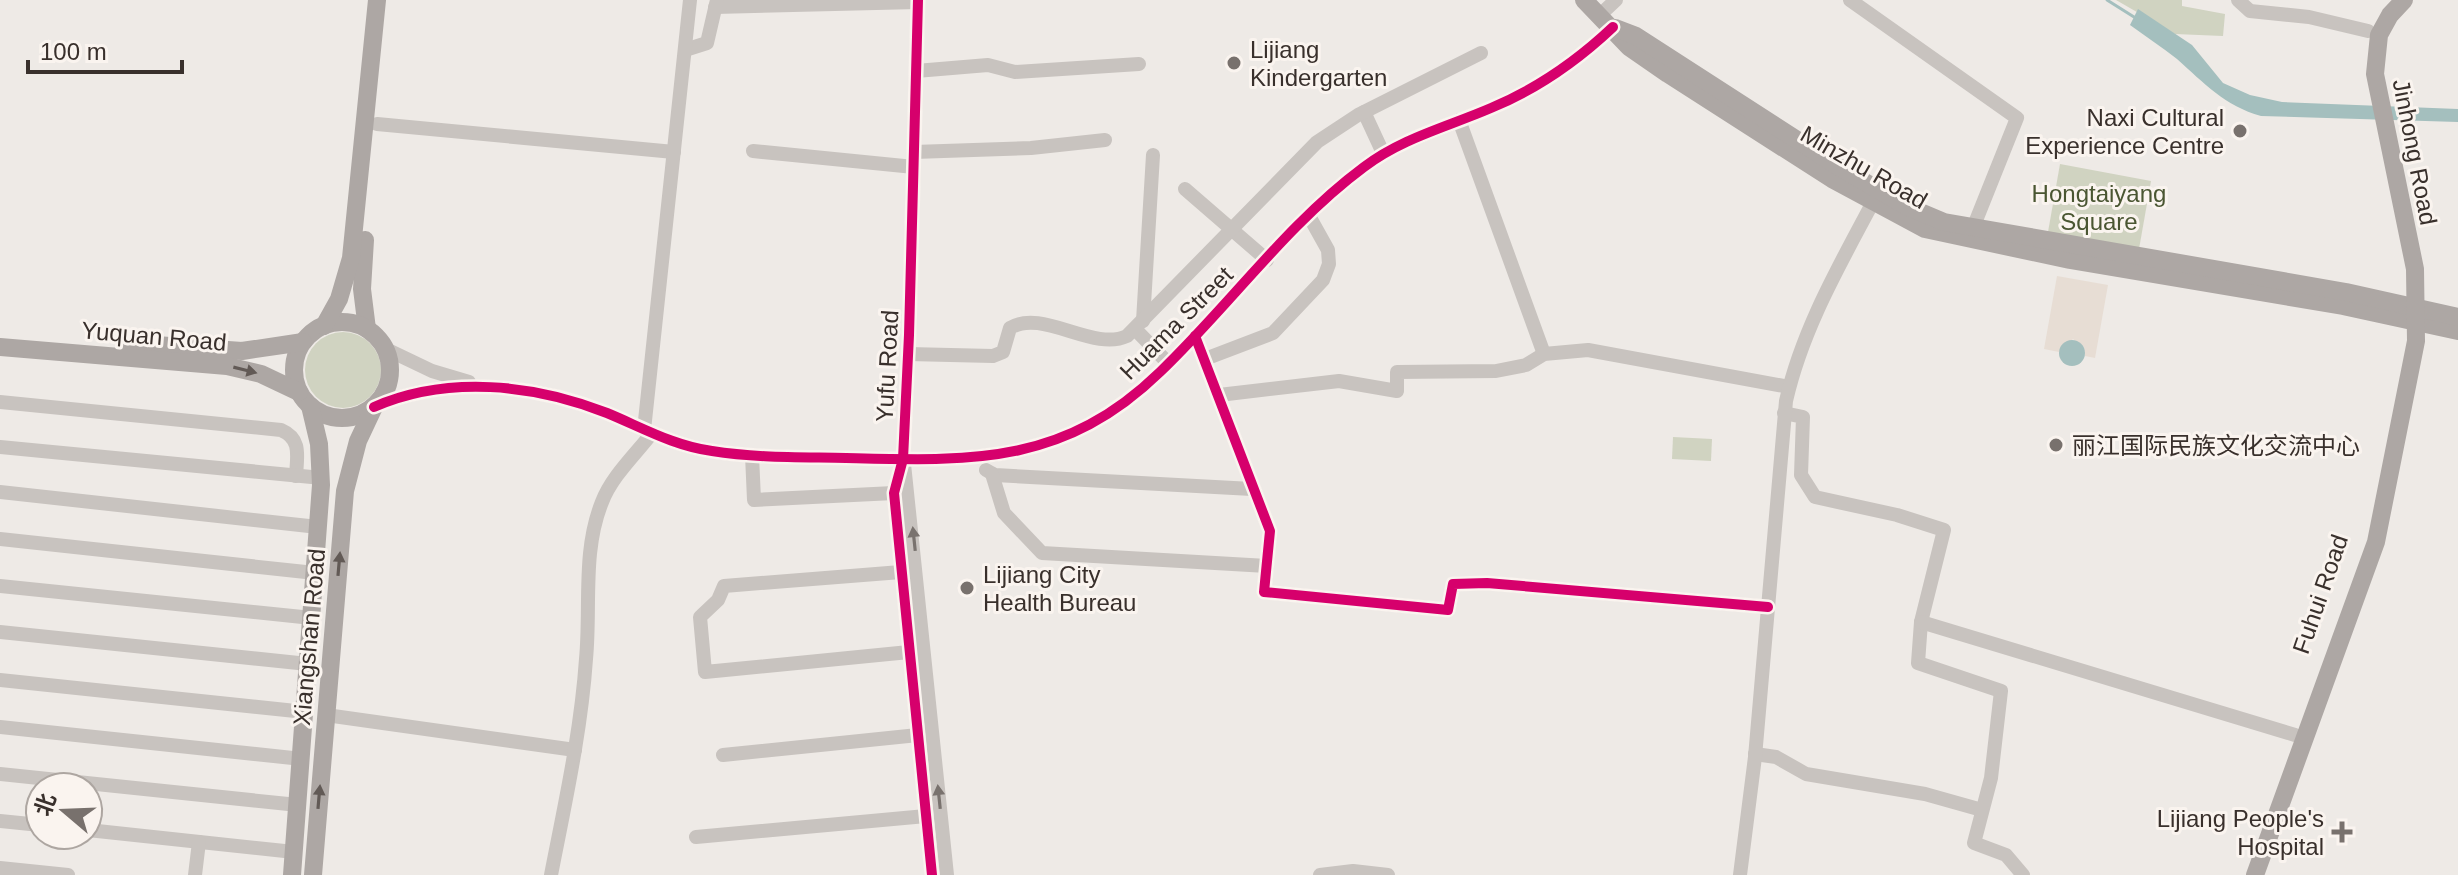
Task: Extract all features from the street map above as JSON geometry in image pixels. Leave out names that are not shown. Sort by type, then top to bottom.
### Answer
[{"type":"main road","points":[[324,326],[341,322],[367,329],[386,349],[390,366],[388,384],[374,407],[358,416],[340,419],[323,415],[304,399],[294,368],[303,342],[324,326],[339,299],[351,258],[377,0]]},
{"type":"main road","points":[[367,329],[362,274],[389,0]]},
{"type":"main road","name":"Minzhu Road","points":[[1584,0],[1629,47],[1668,74],[1913,224],[1955,238],[2412,314],[2458,317]]},
{"type":"main road","points":[[2369,75],[2368,31],[2389,0]]},
{"type":"main road","name":"Jinhong Road","points":[[2404,0],[2390,15],[2379,35],[2369,75],[2385,157],[2415,269],[2412,314]]},
{"type":"main road","name":"Minzhu Road","points":[[1606,21],[1636,36],[1784,134],[1906,206],[1944,222],[2412,314],[2458,331]]},
{"type":"main road","name":"Fuhui Road","points":[[2244,875],[2365,540],[2412,314]]},
{"type":"main road","name":"Fuhui Road","points":[[2255,875],[2376,542],[2412,314]]},
{"type":"main road","name":"Yuquan Road","points":[[0,334],[242,351],[303,342]]},
{"type":"main road","name":"Yuquan Road","points":[[0,347],[227,366],[261,374],[304,399]]},
{"type":"main road","name":"Xiangshan Road","points":[[292,875],[322,478],[319,444],[304,399]]},
{"type":"main road","name":"Xiangshan Road","points":[[313,875],[345,491],[358,441],[374,407]]},
{"type":"street","points":[[551,875],[575,750],[586,659],[590,558],[599,511],[612,482],[648,431],[690,0]]},
{"type":"street","name":"Huama Street","points":[[386,349],[432,371],[481,386],[577,402],[696,448],[752,455],[903,459],[981,459],[1025,449],[1084,426],[1127,400],[1169,364],[1309,216],[1345,182],[1383,153],[1402,142],[1493,107],[1580,59],[1606,21],[1616,0]]},
{"type":"street","points":[[1850,0],[2017,118],[1973,228]]},
{"type":"street","points":[[2238,0],[2250,11],[2309,17],[2368,31]]},
{"type":"street","points":[[685,50],[707,43],[716,4],[918,1]]},
{"type":"street","name":"Yufu Road","points":[[918,1],[903,459],[947,875]]},
{"type":"street","points":[[908,354],[993,356],[1003,352],[1010,328],[1018,324],[1063,328],[1110,341],[1127,336],[1304,153],[1364,112],[1481,53]]},
{"type":"street","points":[[916,71],[988,65],[1015,72],[1139,64]]},
{"type":"street","points":[[1364,112],[1383,153]]},
{"type":"street","points":[[1459,120],[1544,354]]},
{"type":"street","points":[[377,124],[674,152]]},
{"type":"street","points":[[753,151],[914,160],[1105,140]]},
{"type":"street","points":[[1153,155],[1139,325],[1169,364]]},
{"type":"street","points":[[1185,189],[1267,260]]},
{"type":"street","points":[[1740,875],[1755,754],[1784,413],[1789,387],[1825,295],[1873,202]]},
{"type":"street","points":[[1205,359],[1273,333],[1323,280],[1329,264],[1328,250],[1309,216]]},
{"type":"street","points":[[1195,336],[1270,531],[1264,592],[1448,610],[1453,584],[1483,583],[1768,607]]},
{"type":"street","points":[[1219,395],[1339,381],[1397,391],[1397,372],[1496,371],[1526,365],[1544,354],[1612,351],[1789,387]]},
{"type":"street","name":"Huama Street","points":[[374,407],[427,390],[481,386]]},
{"type":"street","points":[[0,402],[281,430],[291,435],[298,445],[296,476]]},
{"type":"street","points":[[1784,413],[1803,417],[1801,475],[1815,497],[1897,515],[1944,530],[1921,622],[1918,663],[2001,691],[1991,778],[1974,843],[2006,855],[2023,875]]},
{"type":"street","points":[[0,447],[322,478]]},
{"type":"street","points":[[752,455],[754,500],[894,493]]},
{"type":"street","name":"Yufu Road","points":[[903,459],[894,493],[932,875]]},
{"type":"street","points":[[981,459],[992,474],[1004,513],[1042,553],[1267,566]]},
{"type":"street","points":[[992,474],[1252,489]]},
{"type":"street","points":[[0,492],[318,527]]},
{"type":"street","points":[[0,539],[315,573]]},
{"type":"street","points":[[901,572],[724,586],[718,600],[700,617],[705,672],[909,652]]},
{"type":"street","points":[[0,586],[312,618]]},
{"type":"street","points":[[1921,622],[2295,735]]},
{"type":"street","points":[[0,632],[308,664]]},
{"type":"street","points":[[0,680],[305,712]]},
{"type":"street","points":[[326,715],[575,750]]},
{"type":"street","points":[[0,727],[302,759]]},
{"type":"street","points":[[723,755],[918,735]]},
{"type":"street","points":[[1755,754],[1776,757],[1806,774],[1925,794],[1982,810]]},
{"type":"street","points":[[0,774],[298,805]]},
{"type":"street","points":[[696,837],[926,816]]},
{"type":"street","points":[[0,821],[24,823]]},
{"type":"street","points":[[104,832],[294,852]]},
{"type":"street","points":[[195,875],[199,842]]},
{"type":"street","points":[[0,868],[68,875]]},
{"type":"street","points":[[1320,875],[1353,871],[1388,875]]},
{"type":"green space","points":[[2116,0],[2182,0],[2182,6],[2225,14],[2223,36],[2175,34]]},
{"type":"green space","name":"Hongtaiyang Square","points":[[2060,164],[2151,181],[2139,249],[2048,232]]},
{"type":"green space","points":[[343,332],[358,335],[370,343],[378,355],[381,370],[378,385],[370,397],[358,405],[343,408],[328,405],[316,397],[308,385],[305,370],[308,355],[316,343],[328,335]]},
{"type":"green space","points":[[1673,437],[1712,439],[1711,461],[1672,459]]},
{"type":"shaded area","points":[[2057,276],[2108,285],[2095,358],[2085,356],[2084,347],[2073,339],[2059,352],[2044,349]]},
{"type":"water","points":[[2138,9],[2192,45],[2223,83],[2250,95],[2282,102],[2458,109],[2458,122],[2261,116],[2248,112],[2216,93],[2177,59],[2130,25]]},
{"type":"water","points":[[2072,340],[2081,344],[2085,353],[2081,362],[2072,366],[2063,362],[2059,353],[2063,344]]},
{"type":"waterway","points":[[2107,0],[2134,17]]},
{"type":"cycle path","points":[[918,0],[903,459],[894,493],[932,875]]},
{"type":"cycle path","points":[[374,407],[431,390],[461,387],[520,390],[579,403],[684,445],[762,456],[975,457],[1051,441],[1088,426],[1124,403],[1160,372],[1309,214],[1364,167],[1409,141],[1524,92],[1571,63],[1613,27]]},
{"type":"cycle path","points":[[1195,336],[1270,531],[1264,592],[1448,610],[1453,584],[1487,583],[1768,607]]},
{"type":"place","name":"Lijiang Kindergarten","points":[[1234,63]]},
{"type":"place","name":"Naxi Cultural Experience Centre","points":[[2240,131]]},
{"type":"place","name":"丽江国际民族文化交流中心","points":[[2056,445]]},
{"type":"place","name":"Lijiang City Health Bureau","points":[[967,588]]},
{"type":"place","name":"Lijiang People's Hospital","points":[[2342,832]]}]
